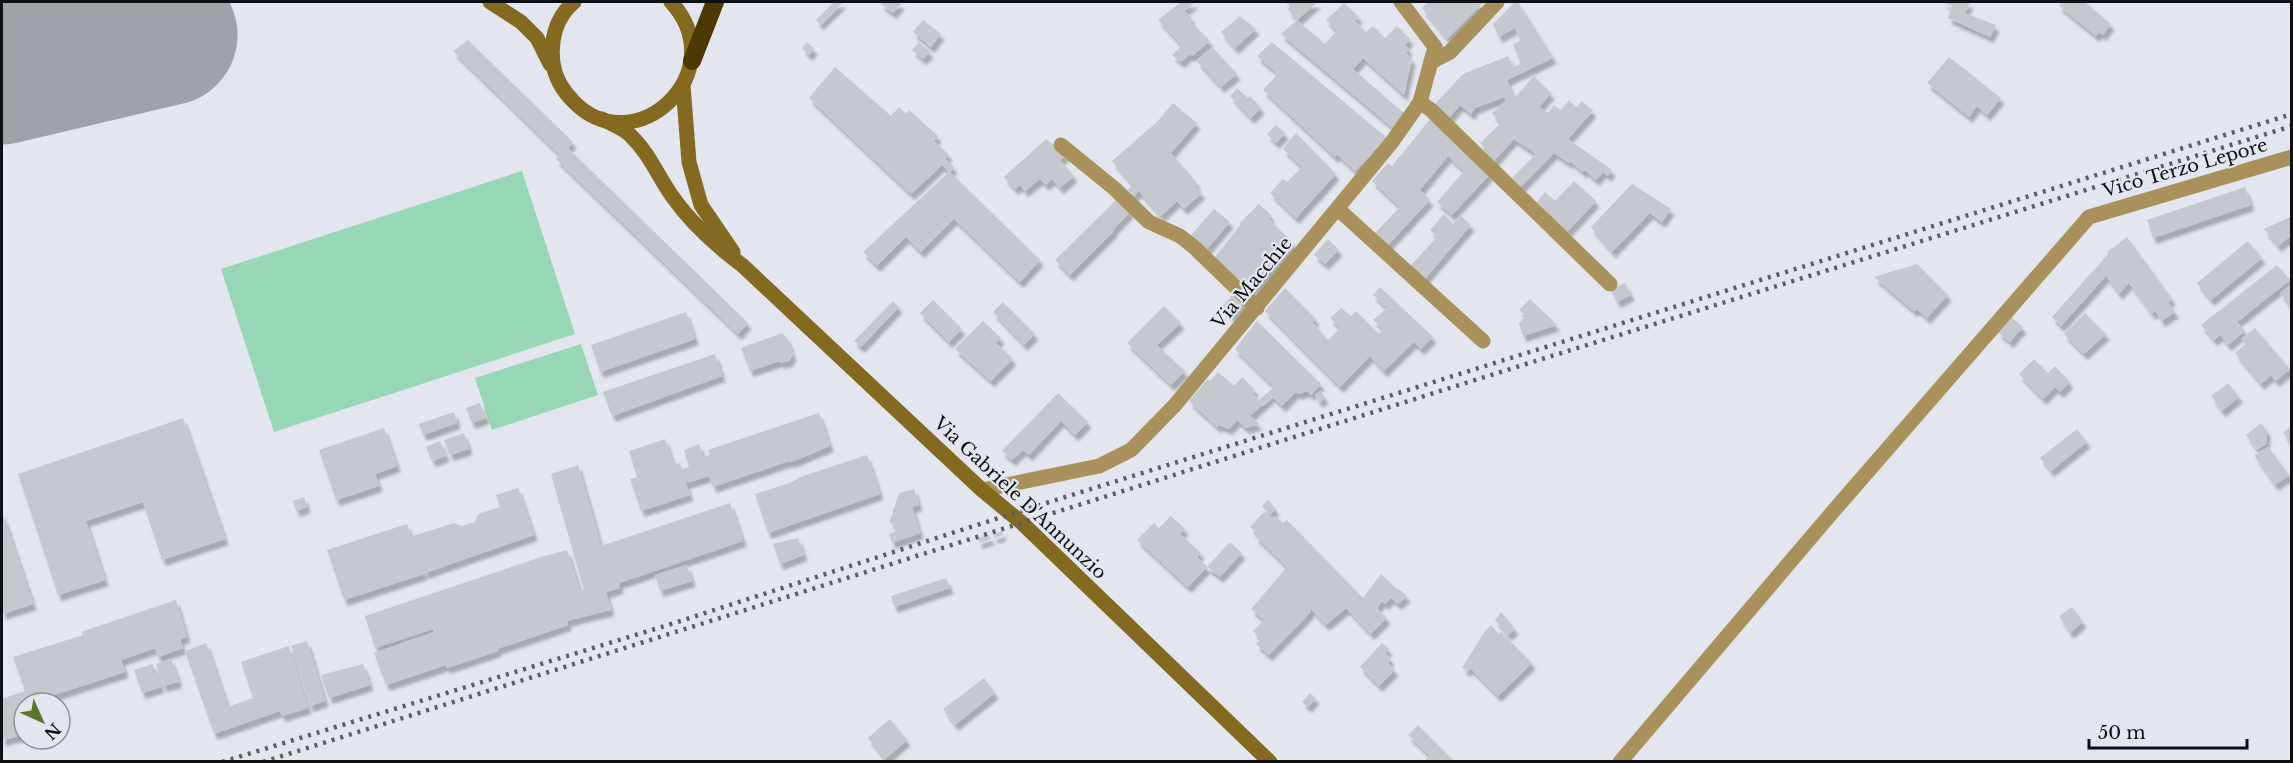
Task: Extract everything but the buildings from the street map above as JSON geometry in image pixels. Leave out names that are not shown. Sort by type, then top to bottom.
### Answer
[{"type":"highway","points":[[692,61],[715,2]]},
{"type":"street","points":[[490,2],[521,22],[537,38],[565,93],[581,109],[629,134],[655,166],[686,214],[717,246],[741,265]]},
{"type":"street","points":[[555,72],[552,50],[556,27],[567,8],[574,2]]},
{"type":"street","points":[[602,119],[625,122],[648,117],[669,104],[683,86],[692,61],[692,43],[687,26],[671,2]]},
{"type":"street","name":"Via Macchie","points":[[982,490],[1099,466],[1131,450],[1175,405],[1338,209],[1392,142],[1420,102],[1435,47],[1401,2]]},
{"type":"street","points":[[1431,62],[1450,52],[1497,2]]},
{"type":"street","points":[[683,86],[689,162],[701,206],[741,265]]},
{"type":"street","points":[[1420,102],[1431,110],[1610,284]]},
{"type":"street","points":[[1061,145],[1115,189],[1149,222],[1180,237],[1195,248],[1257,308]]},
{"type":"street","name":"Vico Terzo Lepore","points":[[1620,762],[1830,515],[2089,217],[2292,157]]},
{"type":"street","points":[[1338,209],[1483,341]]},
{"type":"street","name":"Via Gabriele D'Annunzio","points":[[741,265],[982,490],[1022,523],[1270,762]]},
{"type":"green space","points":[[522,171],[575,334],[274,432],[221,269]]},
{"type":"green space","points":[[581,344],[598,395],[492,430],[475,378]]},
{"type":"runway","points":[[2,74],[167,35]]},
{"type":"railway","points":[[222,762],[668,625],[1011,514],[2292,114]]},
{"type":"railway","points":[[263,762],[1526,364],[2292,126]]}]
